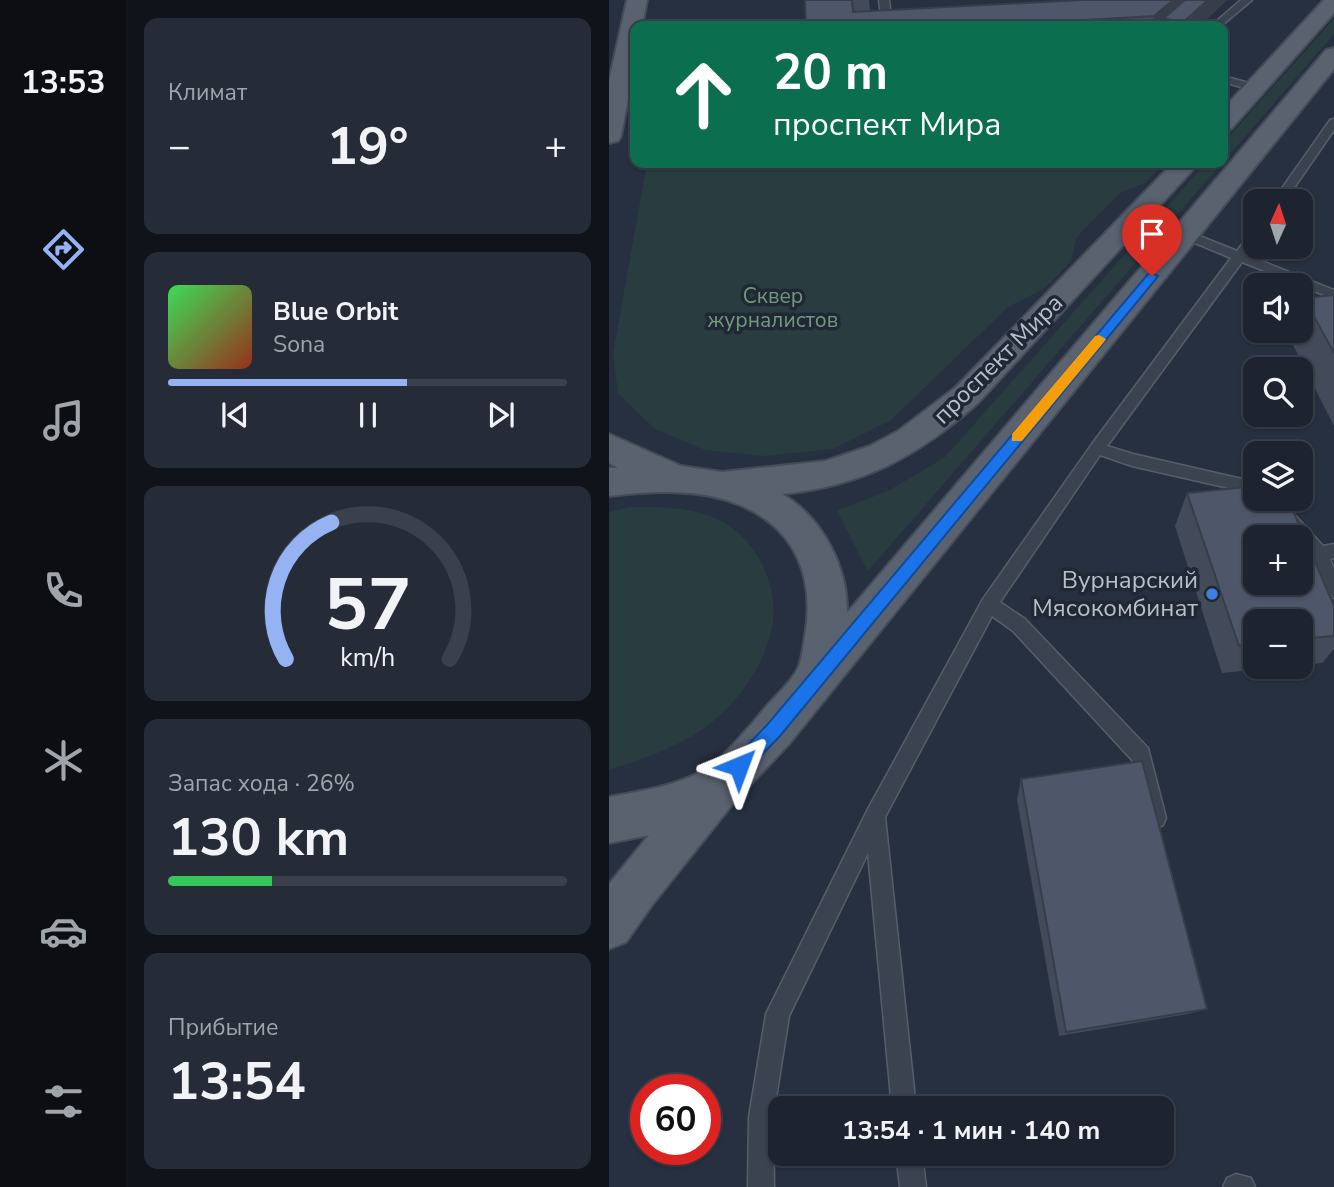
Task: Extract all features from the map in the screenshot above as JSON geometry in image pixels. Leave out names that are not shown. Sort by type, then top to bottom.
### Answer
[{"type":"main road","points":[[633,21],[637,0]]},
{"type":"main road","points":[[1228,119],[1334,1]]},
{"type":"main road","points":[[609,136],[630,34]]},
{"type":"main road","points":[[609,925],[635,888],[722,784],[773,730],[1334,55]]},
{"type":"main road","name":"проспект Мира","points":[[723,485],[778,483],[825,476],[865,464],[898,449],[935,424],[967,395],[1182,168]]},
{"type":"main road","points":[[609,447],[640,464],[680,478],[723,485],[755,496],[787,516],[810,544],[825,579],[828,624],[817,675]]},
{"type":"main road","points":[[609,482],[680,478]]},
{"type":"main road","points":[[609,820],[657,811],[722,784]]},
{"type":"lane","points":[[884,0],[886,21]]},
{"type":"lane","points":[[1222,21],[1247,0]]},
{"type":"lane","points":[[1228,80],[1256,88]]},
{"type":"lane","points":[[1287,189],[1334,122]]},
{"type":"lane","points":[[1187,235],[1241,255],[1334,296]]},
{"type":"lane","points":[[761,1187],[761,1117],[778,1014],[875,816],[989,604],[1097,448],[1243,252]]},
{"type":"lane","points":[[1097,448],[1132,460],[1243,485]]},
{"type":"lane","points":[[1283,511],[1326,552],[1334,591]]},
{"type":"lane","points":[[989,604],[1019,625],[1141,755],[1160,835]]},
{"type":"lane","points":[[875,816],[903,1096]]},
{"type":"lane","points":[[911,1166],[913,1187]]},
{"type":"lane","points":[[1236,1187],[1243,1187]]},
{"type":"green space","points":[[1334,19],[1334,34],[1228,156],[1228,137]]},
{"type":"green space","name":"Сквер журналистов","points":[[646,168],[1159,168],[1145,183],[1120,193],[1076,238],[1071,261],[1045,288],[1008,307],[891,420],[833,449],[763,456],[705,450],[655,429],[618,393],[613,354]]},
{"type":"green space","points":[[1202,168],[1218,168],[868,571],[837,511],[890,490],[944,458]]},
{"type":"green space","points":[[630,507],[686,510],[708,515],[732,528],[754,551],[762,565],[769,580],[774,611],[769,639],[759,664],[744,688],[718,717],[680,743],[609,770],[609,512]]},
{"type":"building","points":[[805,0],[852,0],[853,12],[1082,0],[1173,0],[1154,16],[1069,21],[806,21]]},
{"type":"building","points":[[1185,0],[1208,0],[1184,21],[1164,18]]},
{"type":"building","points":[[1334,295],[1334,353],[1313,314],[1313,297]]},
{"type":"building","points":[[1243,487],[1243,511],[1293,511],[1299,525],[1243,525],[1243,595],[1313,595],[1313,557],[1334,606],[1334,636],[1313,638],[1313,609],[1243,609],[1243,646],[1239,646],[1187,493]]},
{"type":"building","points":[[1142,761],[1207,1009],[1066,1032],[1021,779]]},
{"type":"slow traffic","points":[[1017,437],[1099,339]]},
{"type":"place","name":"Вурнарский Мясокомбинат","points":[[1212,594]]},
{"type":"route","points":[[739,766],[773,730],[1152,276]]}]
